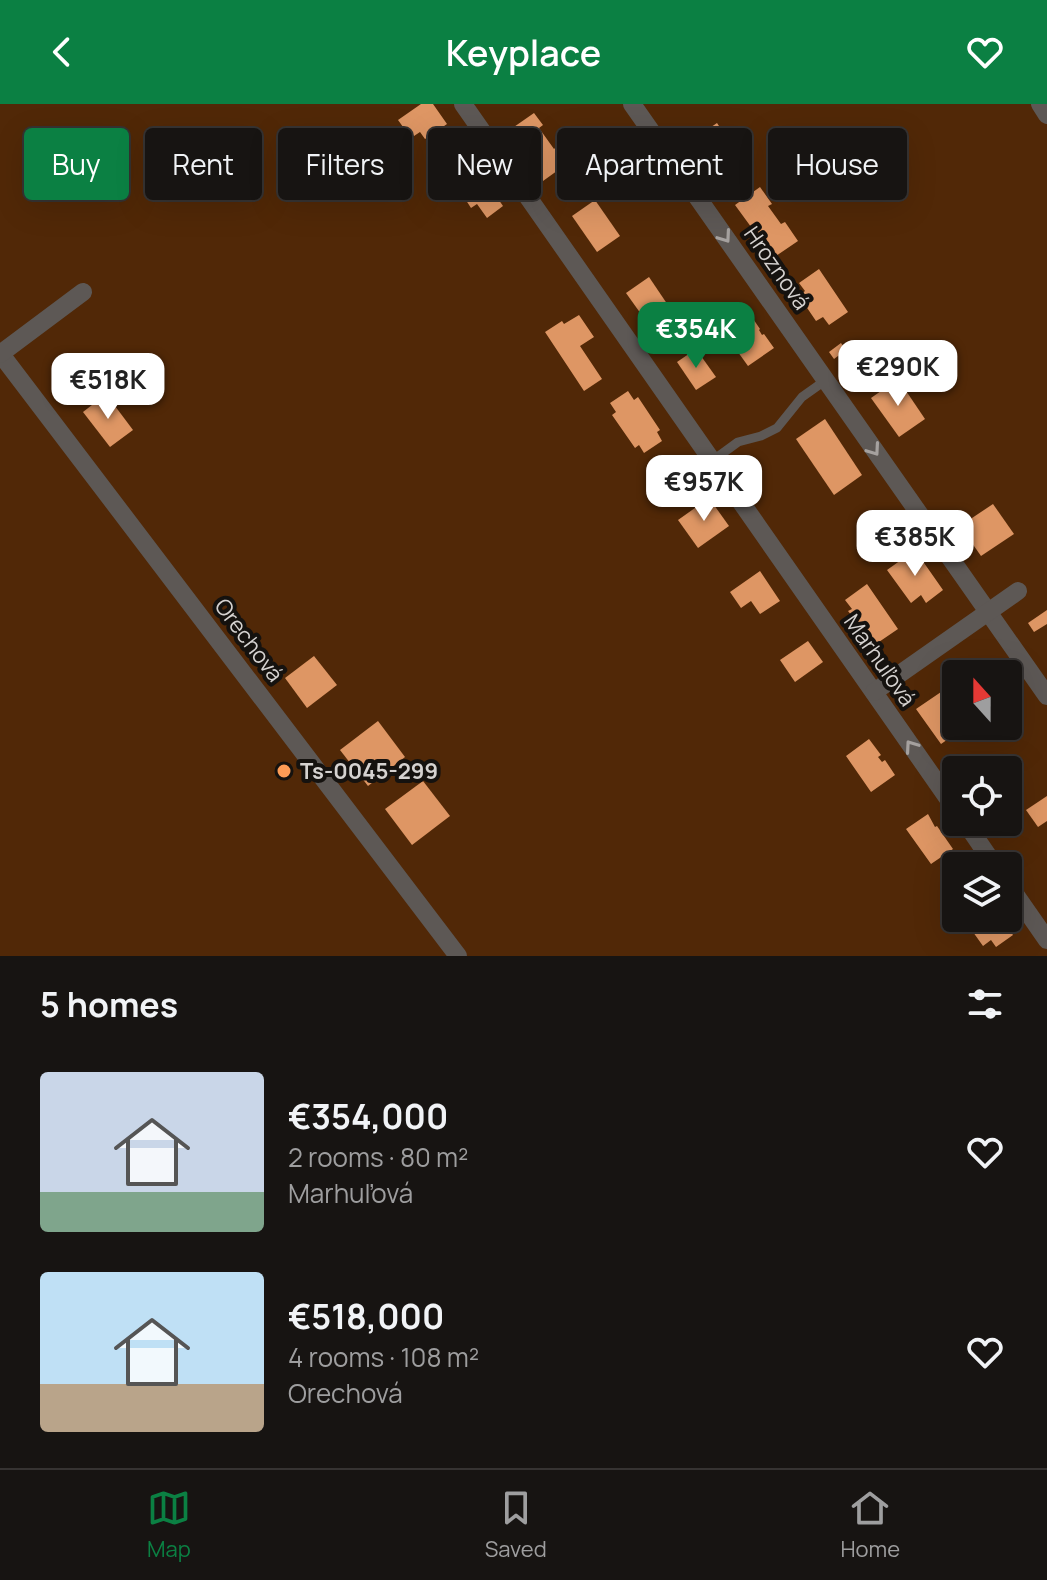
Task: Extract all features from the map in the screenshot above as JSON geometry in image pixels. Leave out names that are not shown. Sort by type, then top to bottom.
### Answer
[{"type":"street","name":"Marhuľová","points":[[463,104],[942,790]]},
{"type":"street","name":"Hroznová","points":[[632,104],[1047,696]]},
{"type":"street","points":[[1040,104],[1047,115]]},
{"type":"street","name":"Orechová","points":[[83,292],[0,354],[458,956]]},
{"type":"street","points":[[874,692],[1018,591]]},
{"type":"street","points":[[1022,904],[1047,940]]},
{"type":"lane","points":[[712,461],[738,442],[769,434],[802,397],[826,380]]},
{"type":"shaded area","points":[[0,104],[1047,104],[1047,956],[0,956]]},
{"type":"building","points":[[421,104],[433,104],[447,124],[441,128],[428,128],[425,139],[420,132],[412,137],[412,128],[404,128],[398,120]]},
{"type":"building","points":[[534,113],[543,125],[539,128],[512,128]]},
{"type":"building","points":[[541,131],[554,149],[557,146],[557,171],[543,181]]},
{"type":"building","points":[[760,187],[772,204],[768,206],[781,224],[785,222],[798,241],[773,258],[757,236],[756,229],[754,231],[735,205],[742,200],[752,200],[752,193]]},
{"type":"building","points":[[466,200],[499,200],[503,206],[487,218],[477,204],[471,208]]},
{"type":"building","points":[[595,200],[620,236],[597,252],[572,216]]},
{"type":"building","points":[[819,269],[848,312],[829,325],[823,317],[816,321],[799,296],[805,291],[799,283]]},
{"type":"building","points":[[649,277],[678,320],[656,335],[626,293]]},
{"type":"building","points":[[743,304],[774,348],[748,366],[725,334],[720,337],[712,326]]},
{"type":"building","points":[[579,315],[594,337],[580,346],[602,379],[584,391],[545,332]]},
{"type":"building","points":[[841,343],[846,350],[834,359],[829,352]]},
{"type":"building","points":[[696,349],[716,377],[696,390],[677,362]]},
{"type":"building","points":[[898,379],[925,419],[899,437],[871,398]]},
{"type":"building","points":[[628,391],[634,400],[638,397],[660,430],[657,432],[662,441],[644,453],[639,445],[635,448],[612,415],[616,412],[610,403]]},
{"type":"building","points":[[106,394],[133,430],[110,447],[83,412]]},
{"type":"building","points":[[825,419],[862,475],[834,495],[796,439]]},
{"type":"building","points":[[709,498],[729,526],[698,548],[678,520]]},
{"type":"building","points":[[993,504],[1014,534],[981,556],[960,526]]},
{"type":"building","points":[[915,550],[943,590],[926,603],[921,595],[911,603],[887,570]]},
{"type":"building","points":[[760,571],[780,601],[760,614],[751,601],[741,608],[730,592]]},
{"type":"building","points":[[867,584],[898,629],[873,646],[848,611],[852,609],[845,600]]},
{"type":"building","points":[[1047,610],[1047,624],[1034,632],[1028,623]]},
{"type":"building","points":[[808,641],[823,662],[795,682],[780,660]]},
{"type":"building","points":[[314,656],[337,685],[307,708],[285,678]]},
{"type":"building","points":[[941,692],[942,740],[947,740],[941,744],[916,709]]},
{"type":"building","points":[[378,721],[405,757],[368,786],[340,750]]},
{"type":"building","points":[[869,739],[881,755],[878,757],[882,762],[885,760],[895,775],[871,792],[846,756]]},
{"type":"building","points":[[423,781],[450,816],[412,845],[385,809]]},
{"type":"building","points":[[1047,796],[1047,821],[1038,827],[1026,810]]},
{"type":"building","points":[[928,814],[953,849],[942,852],[942,856],[931,864],[906,829]]},
{"type":"building","points":[[973,932],[1011,932],[1013,935],[996,947],[991,940],[983,946]]},
{"type":"place","name":"Ts-0045-299","points":[[284,771]]}]
